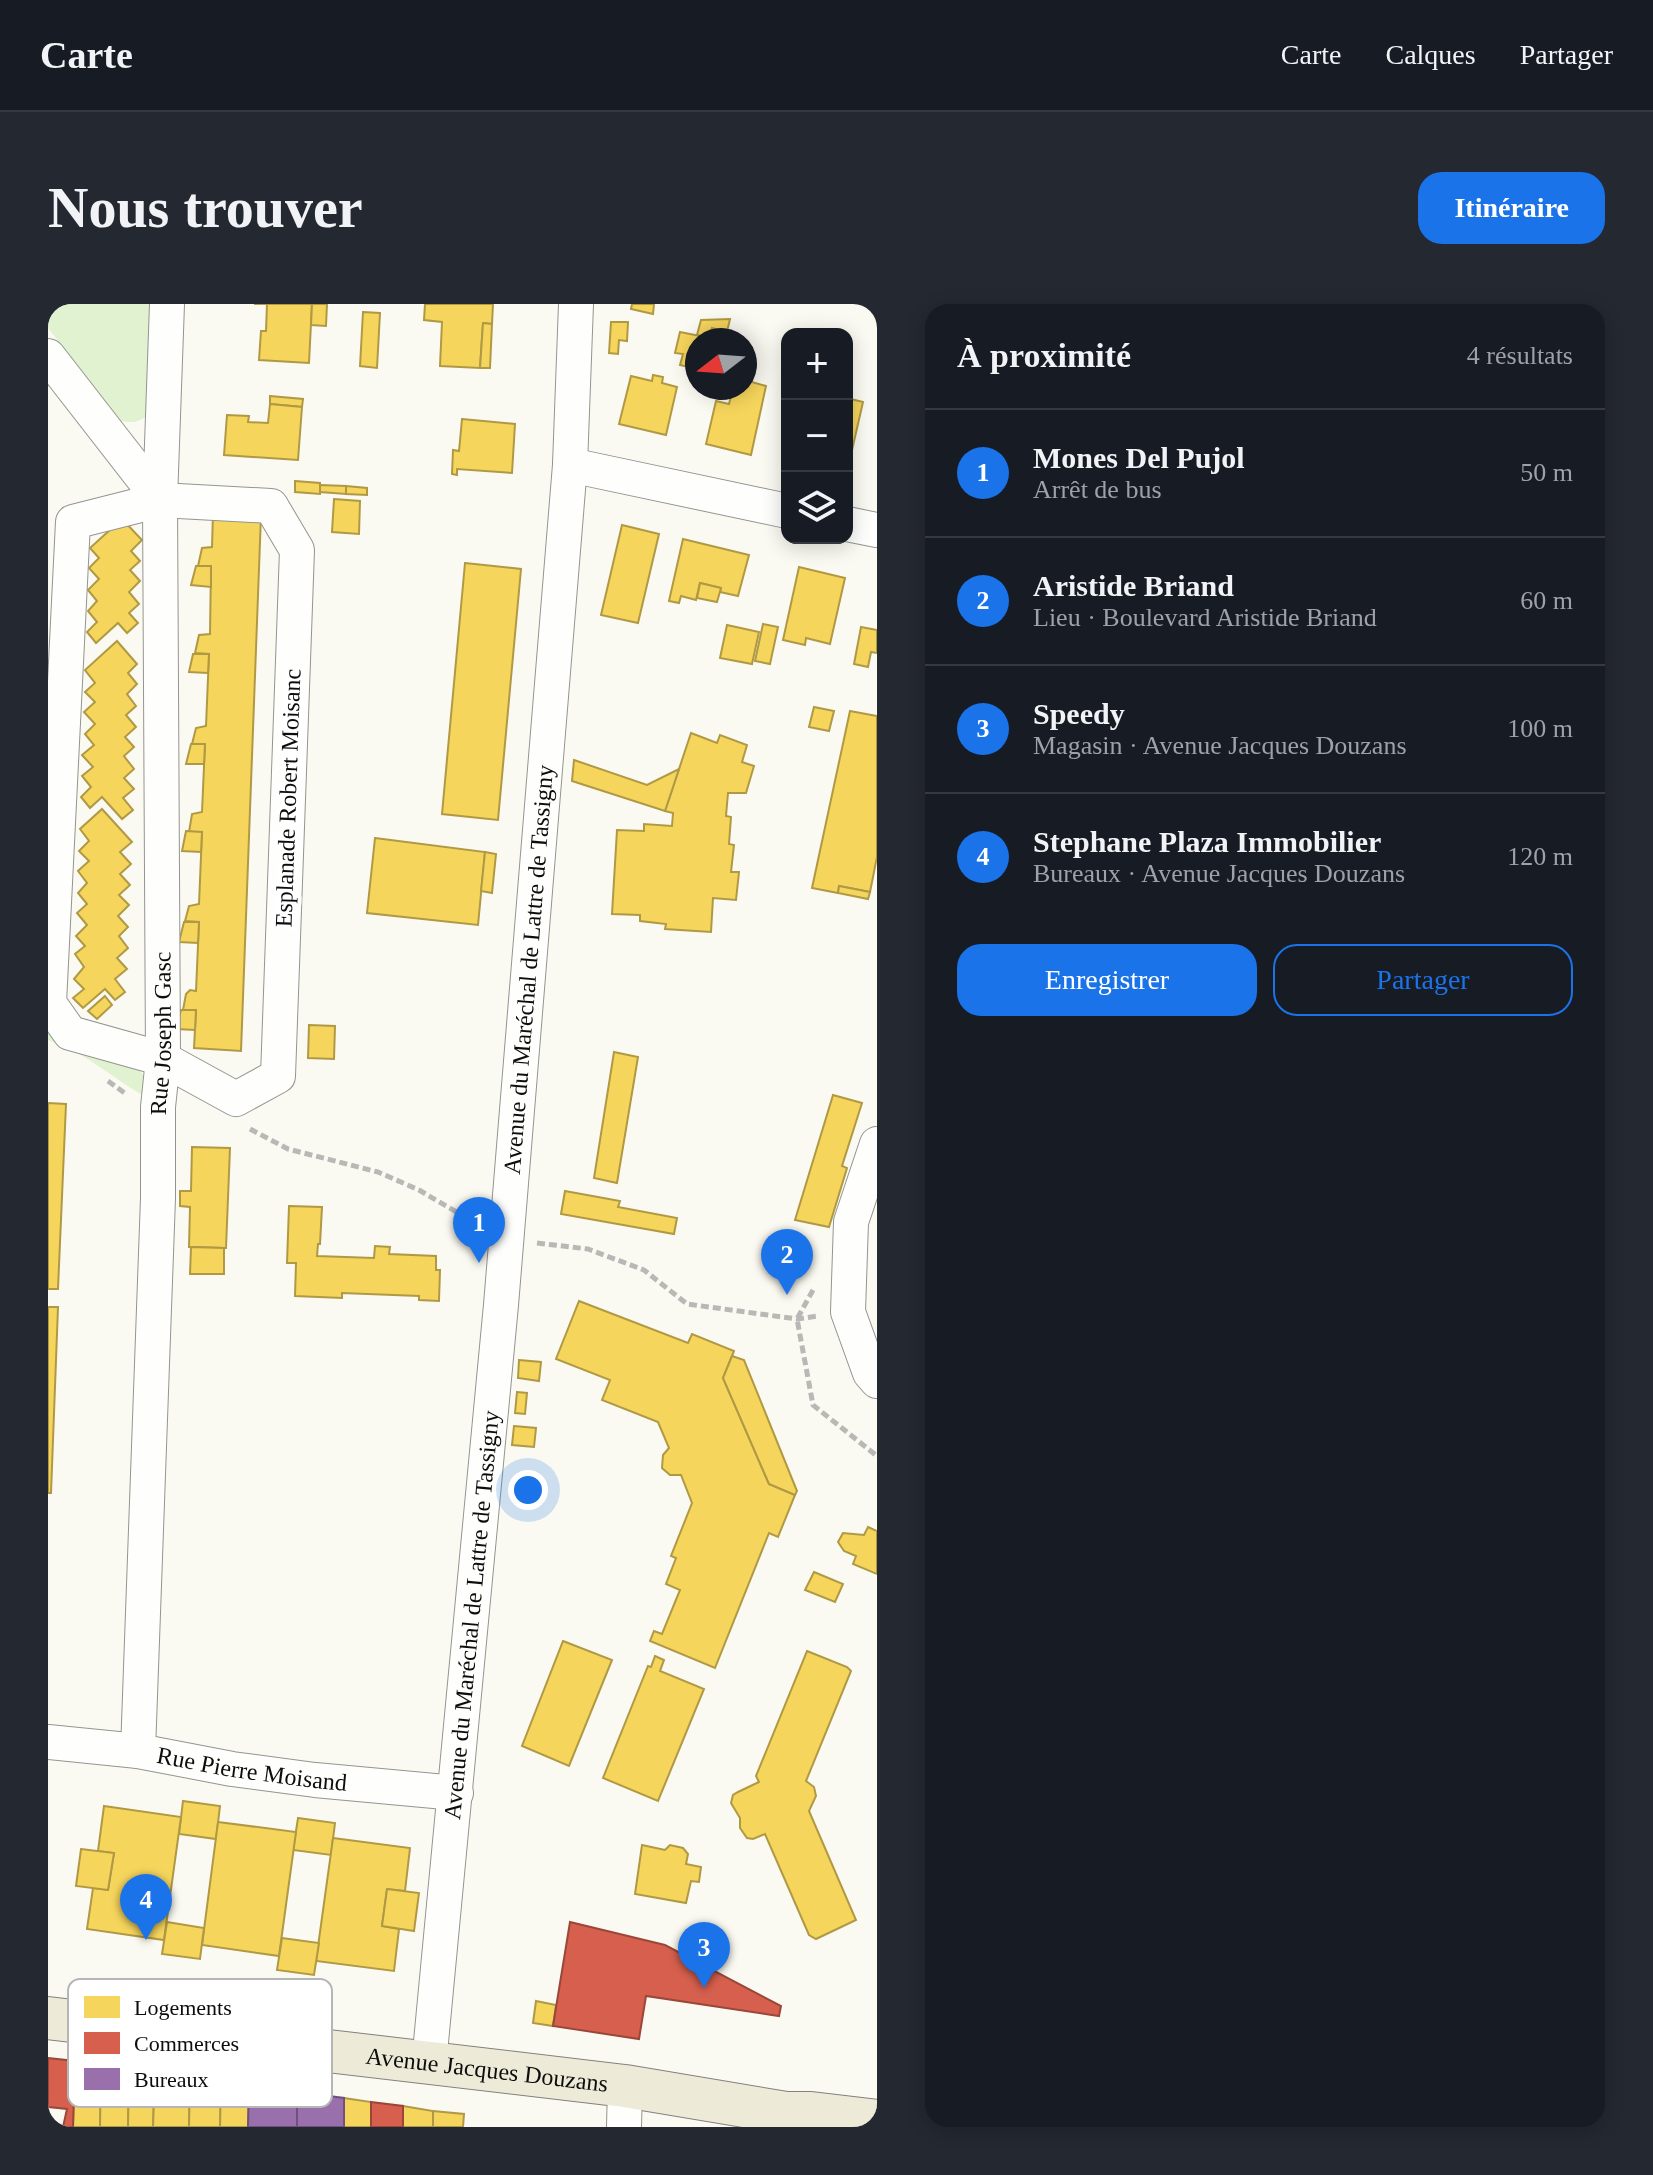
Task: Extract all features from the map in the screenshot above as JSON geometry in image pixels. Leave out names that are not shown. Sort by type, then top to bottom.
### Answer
[{"type":"main road","name":"Avenue Jacques Douzans","points":[[48,2018],[68,2020]]},
{"type":"main road","name":"Avenue Jacques Douzans","points":[[332,2052],[625,2086],[786,2113],[877,2121]]},
{"type":"street","name":"Rue Joseph Gasc","points":[[138,1751],[158,1198],[158,1107],[163,1059],[160,500],[167,304]]},
{"type":"street","name":"Avenue du Maréchal de Lattre de Tassigny","points":[[429,2063],[506,1240],[570,465],[576,304]]},
{"type":"street","points":[[48,356],[160,500],[73,522],[49,1003],[70,1033],[163,1059]]},
{"type":"street","points":[[570,465],[781,510]]},
{"type":"street","name":"Esplanade Robert Moisanc","points":[[160,500],[271,506],[297,550],[278,1076],[236,1099],[163,1059]]},
{"type":"street","points":[[853,525],[877,530]]},
{"type":"street","points":[[877,1144],[851,1222],[848,1312],[870,1373],[877,1381]]},
{"type":"street","name":"Rue Pierre Moisand","points":[[48,1742],[138,1751],[288,1777],[456,1793]]},
{"type":"street","points":[[624,2127],[625,2086]]},
{"type":"path","points":[[100,1074],[133,1098],[158,1107]]},
{"type":"path","points":[[245,1127],[288,1149],[378,1172],[506,1240],[588,1249],[644,1270],[687,1304],[797,1319],[848,1312]]},
{"type":"path","points":[[797,1319],[813,1405],[877,1456]]},
{"type":"green space","points":[[48,304],[157,304],[153,409],[146,416],[135,422],[121,421],[48,328]]},
{"type":"green space","points":[[48,1008],[138,1069],[146,1078],[144,1096],[86,1058],[48,1040]]},
{"type":"building: Logements","points":[[267,304],[312,304],[309,363],[259,360],[261,331],[266,331]]},
{"type":"building: Logements","points":[[312,304],[327,304],[326,326],[311,325]]},
{"type":"building: Logements","points":[[425,304],[493,304],[492,324],[483,323],[480,368],[440,366],[442,322],[424,320]]},
{"type":"building: Logements","points":[[632,304],[654,304],[653,314],[631,309]]},
{"type":"building: Logements","points":[[363,312],[380,313],[377,368],[360,366]]},
{"type":"building: Logements","points":[[730,319],[728,328],[699,328],[701,320]]},
{"type":"building: Logements","points":[[611,322],[628,322],[627,341],[619,340],[618,354],[609,353]]},
{"type":"building: Logements","points":[[483,323],[492,324],[490,368],[480,368]]},
{"type":"building: Logements","points":[[680,332],[685,333],[685,366],[680,365],[683,354],[675,353]]},
{"type":"building: Logements","points":[[653,375],[663,377],[662,383],[677,387],[666,435],[619,424],[631,376],[652,381]]},
{"type":"building: Logements","points":[[757,383],[766,386],[751,455],[706,444],[716,401],[729,404],[730,400],[757,400]]},
{"type":"building: Logements","points":[[270,396],[303,399],[302,407],[270,404]]},
{"type":"building: Logements","points":[[853,400],[863,402],[853,446]]},
{"type":"building: Logements","points":[[270,404],[302,407],[298,460],[224,455],[227,415],[249,416],[248,422],[268,423]]},
{"type":"building: Logements","points":[[462,419],[515,424],[512,473],[457,469],[457,475],[452,474],[453,450],[459,451]]},
{"type":"building: Logements","points":[[295,481],[320,483],[320,494],[295,492]]},
{"type":"building: Logements","points":[[320,485],[346,486],[346,494],[320,492]]},
{"type":"building: Logements","points":[[346,486],[367,488],[367,495],[346,494]]},
{"type":"building: Logements","points":[[334,499],[360,501],[359,534],[332,532]]},
{"type":"building: Logements","points":[[213,513],[261,515],[241,1051],[194,1048],[196,1010],[183,1010],[186,994],[190,990],[196,991],[199,922],[185,921],[189,906],[199,904],[202,832],[189,832],[192,814],[202,812],[205,744],[192,744],[196,728],[206,726],[209,654],[195,653],[199,635],[210,634],[211,566],[198,566],[202,548],[212,547]]},
{"type":"building: Logements","points":[[122,519],[142,540],[131,551],[140,561],[130,570],[140,581],[129,592],[139,604],[129,613],[138,623],[127,633],[118,623],[96,643],[87,632],[97,622],[88,611],[97,601],[88,590],[99,579],[89,568],[99,558],[90,548]]},
{"type":"building: Logements","points":[[622,525],[659,534],[638,623],[601,615]]},
{"type":"building: Logements","points":[[683,539],[749,555],[738,596],[700,583],[696,600],[681,596],[679,603],[669,601]]},
{"type":"building: Logements","points":[[465,563],[521,569],[498,820],[442,814]]},
{"type":"building: Logements","points":[[196,566],[211,566],[211,587],[191,585]]},
{"type":"building: Logements","points":[[799,567],[845,578],[830,644],[806,638],[805,645],[783,640]]},
{"type":"building: Logements","points":[[700,583],[721,588],[717,602],[697,598]]},
{"type":"building: Logements","points":[[763,624],[778,627],[770,664],[755,661]]},
{"type":"building: Logements","points":[[727,625],[759,632],[752,664],[720,658]]},
{"type":"building: Logements","points":[[861,627],[877,630],[877,653],[871,652],[868,667],[854,664]]},
{"type":"building: Logements","points":[[117,641],[137,664],[128,673],[137,684],[127,694],[136,706],[126,715],[136,727],[125,737],[134,747],[124,756],[134,769],[124,778],[134,789],[123,798],[133,810],[122,819],[102,797],[90,808],[81,797],[91,787],[82,776],[93,767],[82,755],[94,745],[85,734],[95,724],[84,712],[95,702],[85,692],[95,683],[85,670]]},
{"type":"building: Logements","points":[[193,654],[209,654],[208,673],[189,672]]},
{"type":"building: Logements","points":[[814,707],[834,711],[829,731],[809,727]]},
{"type":"building: Logements","points":[[850,711],[877,716],[877,857],[870,892],[839,886],[838,893],[812,888]]},
{"type":"building: Logements","points":[[691,733],[717,743],[720,735],[747,745],[742,762],[754,766],[746,793],[728,793],[726,816],[731,817],[729,844],[734,845],[731,872],[739,872],[736,900],[713,898],[711,932],[665,929],[666,924],[640,921],[640,915],[612,914],[617,830],[644,831],[644,824],[672,826],[673,813],[665,811]]},
{"type":"building: Logements","points":[[191,744],[205,744],[204,764],[186,764]]},
{"type":"building: Logements","points":[[574,760],[647,785],[679,769],[665,811],[572,781]]},
{"type":"building: Logements","points":[[102,809],[132,842],[120,852],[131,864],[120,874],[130,885],[119,895],[129,905],[118,916],[128,927],[119,936],[128,948],[117,958],[127,969],[115,979],[125,992],[115,1000],[105,989],[83,1008],[73,998],[84,989],[74,979],[84,967],[75,954],[85,946],[76,936],[87,925],[77,913],[87,904],[78,893],[87,883],[78,871],[89,861],[79,851],[89,841],[80,829]]},
{"type":"building: Logements","points":[[186,831],[202,832],[201,852],[182,851]]},
{"type":"building: Logements","points":[[375,838],[485,852],[478,925],[367,913]]},
{"type":"building: Logements","points":[[485,852],[496,854],[492,893],[481,891]]},
{"type":"building: Logements","points":[[839,886],[870,892],[868,899],[838,893]]},
{"type":"building: Logements","points":[[184,922],[199,922],[198,943],[179,942]]},
{"type":"building: Logements","points":[[105,996],[112,1005],[97,1019],[88,1011]]},
{"type":"building: Logements","points":[[181,1010],[196,1010],[195,1030],[176,1029]]},
{"type":"building: Logements","points":[[309,1025],[335,1026],[334,1059],[308,1058]]},
{"type":"building: Logements","points":[[614,1052],[638,1057],[617,1183],[594,1178]]},
{"type":"building: Logements","points":[[833,1095],[862,1103],[842,1166],[847,1168],[829,1227],[795,1220]]},
{"type":"building: Logements","points":[[48,1103],[66,1104],[58,1289],[48,1289]]},
{"type":"building: Logements","points":[[192,1147],[230,1148],[226,1248],[189,1247],[190,1207],[180,1206],[180,1191],[191,1191]]},
{"type":"building: Logements","points":[[565,1191],[620,1201],[618,1207],[677,1218],[674,1234],[561,1214]]},
{"type":"building: Logements","points":[[289,1206],[322,1207],[317,1256],[374,1258],[375,1246],[390,1247],[389,1254],[436,1256],[436,1270],[440,1270],[439,1301],[419,1300],[419,1296],[342,1293],[342,1298],[295,1296],[296,1263],[287,1263]]},
{"type":"building: Logements","points":[[191,1247],[224,1248],[224,1274],[190,1274]]},
{"type":"building: Logements","points":[[579,1301],[688,1343],[692,1334],[734,1351],[723,1378],[769,1484],[795,1495],[778,1537],[769,1533],[715,1668],[650,1641],[654,1631],[662,1634],[680,1590],[666,1584],[676,1558],[671,1556],[692,1503],[681,1475],[670,1475],[662,1468],[663,1455],[669,1448],[658,1422],[602,1400],[610,1380],[556,1359]]},
{"type":"building: Logements","points":[[48,1307],[58,1307],[51,1493],[48,1493]]},
{"type":"building: Logements","points":[[732,1356],[744,1360],[797,1491],[795,1495],[769,1484],[723,1378]]},
{"type":"building: Logements","points":[[519,1360],[541,1362],[539,1381],[518,1378]]},
{"type":"building: Logements","points":[[517,1392],[527,1393],[525,1414],[515,1413]]},
{"type":"building: Logements","points":[[514,1426],[536,1428],[534,1447],[512,1445]]},
{"type":"building: Logements","points":[[868,1527],[877,1531],[877,1574],[853,1564],[856,1556],[844,1551],[838,1542],[843,1533],[864,1535]]},
{"type":"building: Logements","points":[[814,1572],[843,1584],[835,1602],[805,1590]]},
{"type":"building: Logements","points":[[563,1641],[612,1660],[569,1766],[522,1746]]},
{"type":"building: Logements","points":[[807,1651],[851,1671],[806,1781],[814,1787],[816,1796],[809,1811],[856,1920],[816,1939],[809,1935],[765,1834],[747,1838],[731,1803],[733,1795],[759,1782],[756,1776]]},
{"type":"building: Logements","points":[[655,1656],[664,1660],[660,1671],[704,1689],[658,1801],[603,1778],[648,1666],[651,1667]]},
{"type":"building: Logements","points":[[183,1801],[220,1806],[216,1839],[179,1834]]},
{"type":"building: Logements","points":[[104,1806],[181,1817],[164,1940],[87,1929],[93,1888],[108,1890],[114,1853],[98,1851]]},
{"type":"building: Logements","points":[[298,1818],[335,1823],[331,1855],[293,1850]]},
{"type":"building: Logements","points":[[218,1822],[296,1832],[279,1956],[202,1945]]},
{"type":"building: Logements","points":[[333,1838],[410,1848],[405,1891],[387,1889],[382,1926],[399,1929],[394,1971],[316,1961]]},
{"type":"building: Logements","points":[[642,1845],[665,1850],[670,1845],[683,1848],[688,1854],[686,1864],[701,1867],[699,1882],[691,1881],[686,1903],[635,1894]]},
{"type":"building: Logements","points":[[81,1849],[114,1853],[108,1890],[76,1886]]},
{"type":"building: Logements","points":[[387,1889],[419,1893],[414,1931],[382,1926]]},
{"type":"building: Logements","points":[[167,1922],[204,1928],[200,1959],[162,1954]]},
{"type":"building: Logements","points":[[282,1938],[319,1943],[314,1975],[277,1970]]},
{"type":"building: Logements","points":[[536,2001],[556,2005],[553,2026],[533,2023]]},
{"type":"building: Logements","points":[[344,2098],[371,2102],[371,2127],[344,2127]]},
{"type":"building: Logements","points":[[403,2106],[433,2111],[433,2127],[403,2127]]},
{"type":"building: Logements","points":[[74,2107],[100,2107],[100,2127],[73,2127]]},
{"type":"building: Logements","points":[[100,2107],[128,2107],[128,2127],[100,2127]]},
{"type":"building: Logements","points":[[128,2107],[154,2107],[153,2127],[128,2127]]},
{"type":"building: Logements","points":[[154,2107],[189,2107],[189,2127],[153,2127]]},
{"type":"building: Logements","points":[[189,2107],[220,2107],[220,2127],[189,2127]]},
{"type":"building: Logements","points":[[220,2107],[248,2107],[248,2127],[220,2127]]},
{"type":"building: Logements","points":[[433,2111],[464,2114],[463,2127],[433,2127]]},
{"type":"building: Commerces","points":[[570,1922],[665,1945],[781,2006],[779,2016],[646,1996],[639,2039],[553,2026]]},
{"type":"building: Commerces","points":[[48,2058],[68,2060],[68,2107],[74,2107],[73,2127],[63,2127],[67,2109],[48,2107]]},
{"type":"building: Commerces","points":[[371,2102],[403,2106],[403,2127],[371,2127]]},
{"type":"building: Bureaux","points":[[332,2096],[344,2098],[344,2127],[297,2127],[297,2107],[332,2107]]},
{"type":"building: Bureaux","points":[[248,2107],[297,2107],[297,2127],[248,2127]]},
{"type":"place","name":"Mones Del Pujol","points":[[479,1263]]},
{"type":"place","name":"Aristide Briand","points":[[787,1295]]},
{"type":"place","name":"Stephane Plaza Immobilier","points":[[146,1940]]},
{"type":"place","name":"Speedy","points":[[704,1988]]}]
